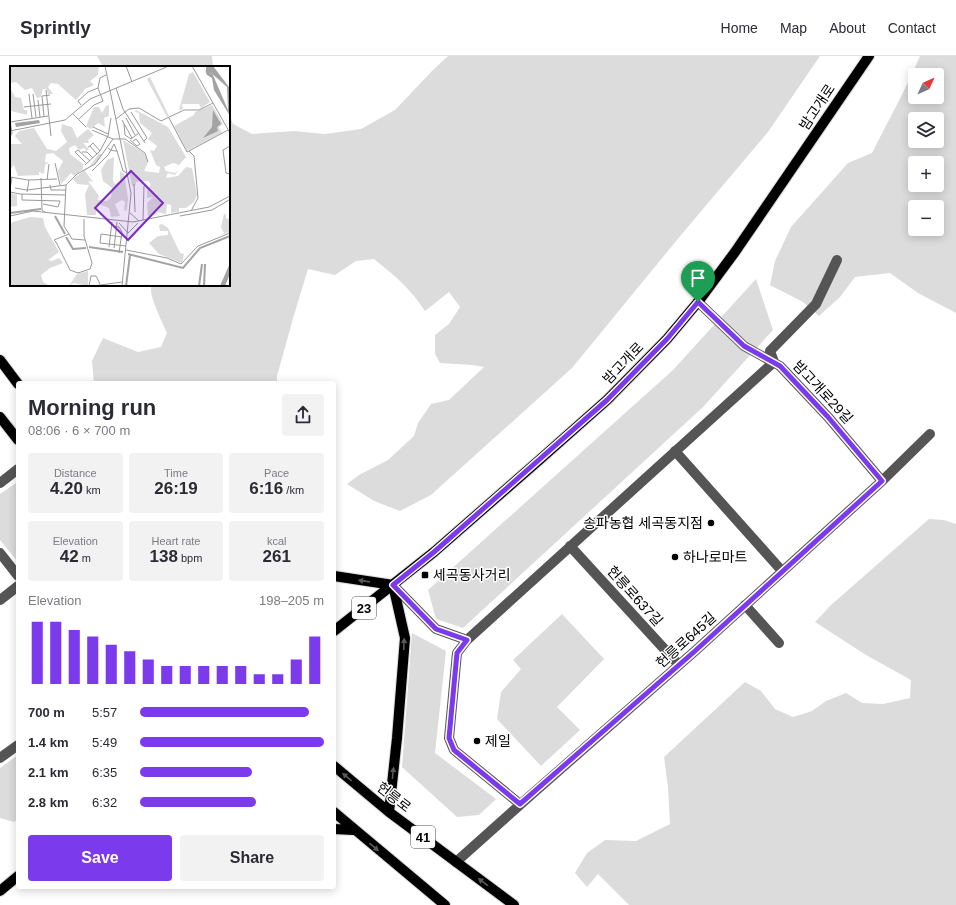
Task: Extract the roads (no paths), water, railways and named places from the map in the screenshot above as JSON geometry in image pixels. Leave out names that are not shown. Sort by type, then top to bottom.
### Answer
[{"type":"main road","name":"밤고개로","points":[[336,629],[434,552],[607,400],[667,339],[698,302],[735,252],[869,56]]},
{"type":"main road","points":[[0,360],[16,381]]},
{"type":"main road","points":[[0,418],[16,438]]},
{"type":"main road","points":[[336,576],[393,585],[405,638],[389,812]]},
{"type":"main road","name":"헌릉로","points":[[336,768],[389,812],[514,905]]},
{"type":"main road","points":[[336,814],[445,905]]},
{"type":"main road","points":[[336,829],[354,830]]},
{"type":"main road","points":[[0,890],[16,878]]},
{"type":"street","points":[[520,804],[454,750],[449,738],[457,653],[467,640],[774,362],[770,351],[816,304],[837,260]]},
{"type":"street","name":"밤고개로29길","points":[[698,302],[744,346],[780,366],[828,417],[882,481]]},
{"type":"street","name":"헌릉로645길","points":[[456,862],[679,665],[882,481],[930,434]]},
{"type":"street","points":[[675,451],[782,571]]},
{"type":"street","points":[[0,483],[16,471]]},
{"type":"street","name":"헌릉로637길","points":[[570,546],[679,665]]},
{"type":"street","points":[[0,553],[16,573]]},
{"type":"street","points":[[393,585],[436,629],[467,640]]},
{"type":"street","points":[[0,600],[16,588]]},
{"type":"street","points":[[745,605],[779,643]]},
{"type":"street","points":[[0,758],[16,746]]},
{"type":"place","name":"송파농협 세곡동지점","points":[[711,523]]},
{"type":"place","name":"하나로마트","points":[[675,557]]},
{"type":"place","name":"세곡동사거리","points":[[425,575]]},
{"type":"place","name":"제일","points":[[477,741]]}]
